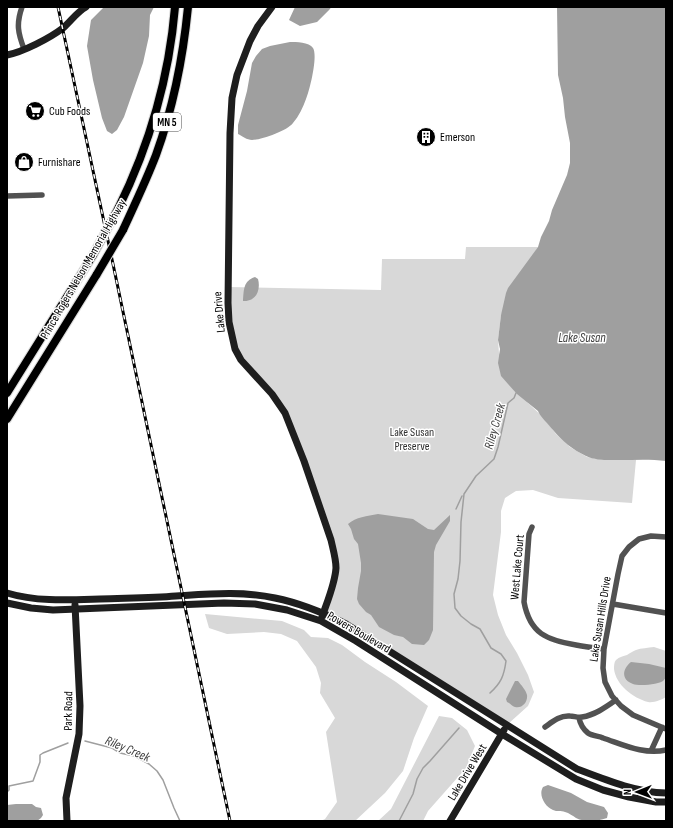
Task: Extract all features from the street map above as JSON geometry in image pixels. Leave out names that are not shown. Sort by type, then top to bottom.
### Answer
[{"type":"main road","name":"Prince Rogers Nelson Memorial Highway","points":[[7,419],[123,230],[147,177],[165,127],[175,91],[186,32],[188,7]]},
{"type":"main road","name":"Lake Drive","points":[[272,7],[258,26],[250,41],[237,75],[232,98],[230,134],[229,322],[235,349],[241,360],[272,394],[285,413],[304,461],[327,528],[334,553],[336,568],[331,592],[321,621]]},
{"type":"main road","points":[[7,55],[45,39],[62,28],[83,8]]},
{"type":"main road","name":"Prince Rogers Nelson Memorial Highway","points":[[7,394],[93,255],[118,209],[140,160],[156,114],[166,72],[175,8]]},
{"type":"main road","name":"Powers Boulevard","points":[[7,593],[35,599],[75,600],[248,594],[296,603],[324,613],[346,624],[577,769],[632,788],[666,792]]},
{"type":"main road","name":"Park Road","points":[[67,821],[66,798],[79,734],[80,706],[75,600]]},
{"type":"main road","name":"Powers Boulevard","points":[[7,603],[31,608],[53,610],[224,603],[255,604],[287,610],[321,621],[358,642],[502,734],[576,779],[603,790],[629,797],[656,802],[666,802]]},
{"type":"main road","name":"Lake Drive West","points":[[450,821],[507,725]]},
{"type":"street","points":[[22,7],[18,22],[19,35],[24,49]]},
{"type":"street","points":[[7,196],[42,195]]},
{"type":"street","name":"West Lake Court","points":[[532,527],[529,534],[524,602],[530,621],[537,630],[548,639],[604,650]]},
{"type":"street","name":"Lake Susan Hills Drive","points":[[664,728],[633,715],[621,706],[612,696],[605,682],[603,668],[604,650],[622,556],[639,538],[651,536],[666,538]]},
{"type":"street","points":[[613,604],[666,613]]},
{"type":"street","points":[[545,728],[562,716],[579,718],[592,715],[616,700]]},
{"type":"street","points":[[579,718],[580,723],[589,734],[643,751],[659,752],[666,750]]},
{"type":"street","points":[[651,751],[664,728]]},
{"type":"green space","name":"Lake Susan Preserve","points":[[466,247],[538,247],[501,315],[498,340],[499,353],[528,403],[570,447],[587,457],[603,460],[636,460],[632,503],[558,498],[533,490],[516,491],[505,498],[501,511],[501,532],[493,595],[498,615],[506,635],[528,675],[534,692],[528,706],[507,725],[324,613],[331,592],[334,553],[285,413],[235,349],[228,287],[381,290],[382,259],[465,259]]},
{"type":"green space","points":[[205,614],[282,621],[304,630],[311,637],[328,638],[342,645],[428,706],[414,738],[403,771],[385,793],[355,821],[321,821],[325,819],[337,802],[326,732],[335,718],[320,693],[321,683],[316,667],[297,641],[281,634],[264,632],[227,634],[209,628]]},
{"type":"green space","points":[[654,647],[666,651],[666,697],[657,701],[648,702],[626,690],[615,675],[614,665],[617,659],[634,651]]},
{"type":"green space","points":[[439,716],[452,718],[467,730],[475,746],[466,768],[428,811],[423,821],[378,821],[391,809]]},
{"type":"water","points":[[104,7],[154,7],[150,15],[149,36],[143,63],[124,117],[117,130],[112,134],[107,131],[102,118],[87,46],[91,20]]},
{"type":"water","points":[[295,7],[331,7],[317,22],[300,26],[289,20]]},
{"type":"water","name":"Lake Susan","points":[[557,7],[666,7],[666,461],[603,460],[590,458],[581,454],[560,438],[538,411],[517,394],[501,376],[498,363],[500,349],[498,340],[501,315],[506,293],[508,288],[538,247],[567,175],[570,163],[570,143],[558,75]]},
{"type":"water","points":[[290,42],[309,45],[313,48],[314,52],[315,58],[311,81],[308,94],[302,108],[293,123],[285,129],[261,138],[252,140],[246,139],[238,134],[238,125],[247,91],[252,63],[262,49]]},
{"type":"water","points":[[255,277],[258,279],[259,283],[258,291],[251,300],[243,301],[246,283]]},
{"type":"water","points":[[378,514],[413,519],[428,529],[434,530],[450,515],[450,521],[436,545],[434,552],[433,630],[429,640],[424,645],[412,644],[403,637],[394,635],[379,627],[371,615],[359,604],[357,599],[361,563],[358,544],[354,539],[348,524],[358,518]]},
{"type":"water","points":[[631,662],[666,668],[666,678],[662,682],[654,684],[633,684],[626,680],[624,674],[626,668]]},
{"type":"water","points":[[515,681],[518,681],[525,689],[527,695],[527,700],[520,707],[514,707],[507,702],[506,699]]},
{"type":"water","points":[[548,785],[571,793],[587,802],[604,807],[608,813],[607,818],[595,821],[584,821],[566,812],[554,811],[545,804],[541,794],[543,787]]},
{"type":"water","points":[[32,804],[41,808],[43,815],[37,821],[7,821],[7,805]]},
{"type":"waterway","name":"Riley Creek","points":[[490,693],[501,679],[506,661],[501,654],[491,648],[480,629],[461,616],[455,608],[454,594],[458,579],[460,561],[461,522],[464,494],[476,476],[494,459],[508,403],[514,398],[517,392]]},
{"type":"waterway","points":[[456,509],[462,496]]},
{"type":"waterway","name":"Riley Creek","points":[[399,821],[413,794],[417,779],[423,768],[459,728]]},
{"type":"waterway","name":"Riley Creek","points":[[85,741],[112,748],[120,753],[134,756],[149,764],[157,771],[163,780],[180,821]]},
{"type":"waterway","name":"Riley Creek","points":[[7,792],[9,790],[9,786],[33,781],[40,762],[40,755],[68,743]]},
{"type":"railway","points":[[58,7],[230,821]]},
{"type":"place","name":"Cub Foods","points":[[35,111]]},
{"type":"place","name":"Emerson","points":[[426,137]]},
{"type":"place","name":"Furnishare","points":[[24,162]]}]
